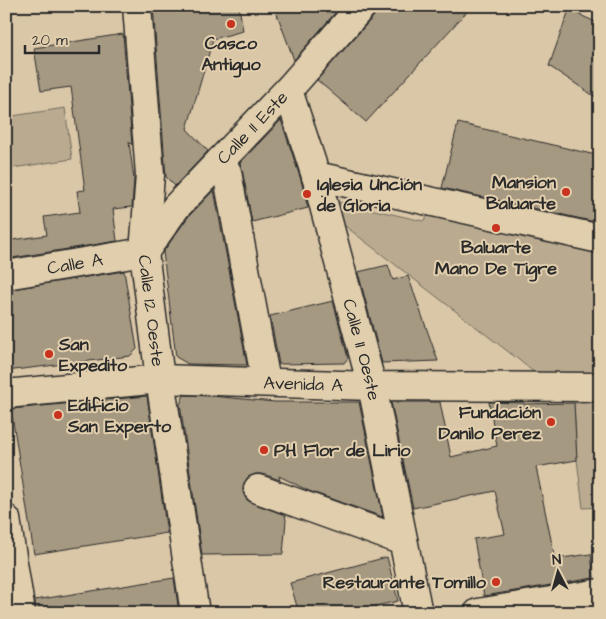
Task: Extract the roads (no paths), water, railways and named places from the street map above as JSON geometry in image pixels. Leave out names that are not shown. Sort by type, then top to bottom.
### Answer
[{"type":"street","name":"Calle 12 Oeste","points":[[137,6],[150,175],[144,252],[160,379],[195,613]]},
{"type":"street","name":"Calle 11 Este","points":[[144,252],[176,207],[288,90],[362,6]]},
{"type":"street","name":"Calle 11 Oeste","points":[[288,90],[316,176],[372,386],[418,613]]},
{"type":"street","points":[[220,161],[228,172],[266,382]]},
{"type":"street","points":[[316,176],[600,239]]},
{"type":"street","name":"Calle A","points":[[6,275],[144,252]]},
{"type":"street","name":"Avenida A","points":[[6,394],[160,379],[372,386],[600,387]]},
{"type":"street","points":[[258,489],[404,541]]},
{"type":"street","points":[[6,519],[21,613]]},
{"type":"street","points":[[478,613],[600,593]]},
{"type":"place","name":"Casco Antiguo","points":[[231,24]]},
{"type":"place","name":"Mansion Baluarte","points":[[566,192]]},
{"type":"place","name":"Iglesia Unción de Gloria","points":[[307,194]]},
{"type":"place","name":"Baluarte Mano De Tigre","points":[[496,228]]},
{"type":"place","name":"San Expedito","points":[[49,354]]},
{"type":"place","name":"Edificio San Experto","points":[[58,415]]},
{"type":"place","name":"Fundación Danilo Perez","points":[[551,422]]},
{"type":"place","name":"PH Flor de Lirio","points":[[264,450]]},
{"type":"place","name":"Restaurante Tomillo","points":[[496,582]]}]
